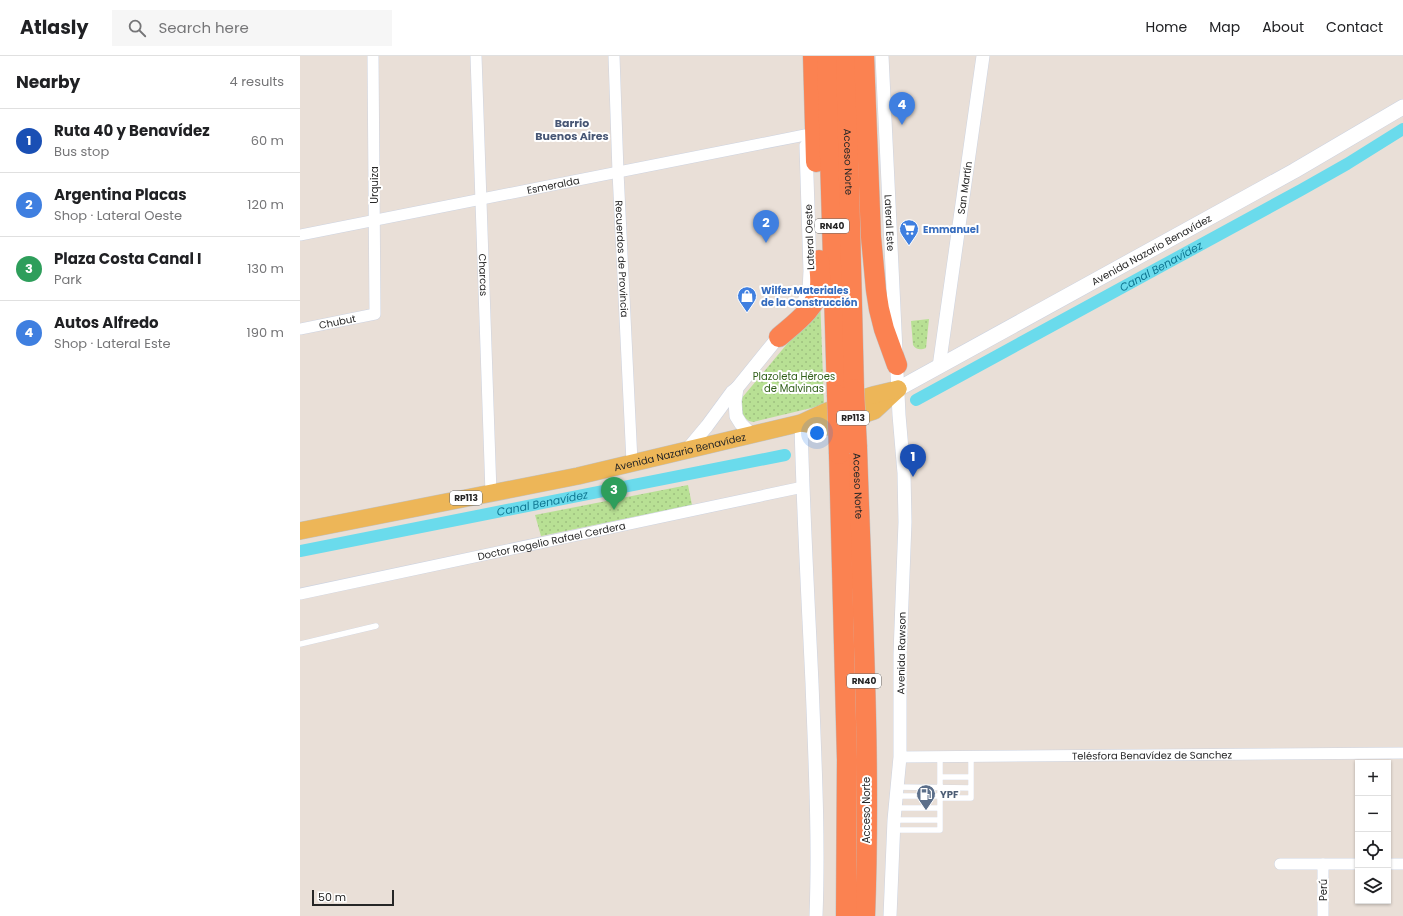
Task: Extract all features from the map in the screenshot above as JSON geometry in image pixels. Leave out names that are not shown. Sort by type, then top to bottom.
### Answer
[{"type":"highway","points":[[779,337],[808,311],[818,293],[820,286],[813,56]]},
{"type":"highway","name":"Acceso Norte","points":[[827,56],[866,749],[867,883],[865,916]]},
{"type":"highway","name":"Acceso Norte","points":[[845,392],[846,56]]},
{"type":"highway","points":[[864,56],[871,224],[876,290],[880,316],[896,365]]},
{"type":"highway","name":"Acceso Norte","points":[[846,916],[848,450]]},
{"type":"main road","name":"Avenida Nazario Benavídez","points":[[300,531],[578,476],[632,462],[752,435],[801,423],[824,411],[871,394],[898,389],[1294,171],[1403,107]]},
{"type":"street","name":"Urquiza","points":[[373,56],[375,314]]},
{"type":"street","name":"Charcas","points":[[476,56],[491,493]]},
{"type":"street","name":"Recuerdos de Provincia","points":[[614,56],[632,462]]},
{"type":"street","name":"Lateral Oeste","points":[[687,450],[708,426],[732,392],[737,388],[779,337],[809,291],[810,271],[803,56]]},
{"type":"street","name":"Lateral Este","points":[[882,56],[898,389]]},
{"type":"street","name":"San Martín","points":[[939,367],[983,56]]},
{"type":"street","name":"Esmeralda","points":[[300,235],[805,135]]},
{"type":"street","name":"Chubut","points":[[300,329],[375,314]]},
{"type":"street","points":[[737,388],[735,401],[736,416],[741,424],[752,435]]},
{"type":"street","name":"Avenida Rawson","points":[[890,916],[895,808],[900,757],[900,654],[906,522],[898,389]]},
{"type":"street","points":[[801,423],[815,744],[817,855],[816,916]]},
{"type":"street","name":"Doctor Rogelio Rafael Cerdera","points":[[300,594],[803,487]]},
{"type":"street","name":"Telésfora Benavídez de Sanchez","points":[[900,757],[1403,753]]},
{"type":"street","points":[[1280,864],[1355,864]]},
{"type":"street","name":"Perú","points":[[1323,864],[1323,916]]},
{"type":"street","points":[[1391,864],[1403,864]]},
{"type":"lane","points":[[300,644],[376,626]]},
{"type":"lane","points":[[895,808],[940,830],[940,756]]},
{"type":"lane","points":[[895,808],[940,797],[971,798],[971,756]]},
{"type":"lane","points":[[940,777],[971,777]]},
{"type":"lane","points":[[895,808],[940,787],[971,788]]},
{"type":"lane","points":[[895,808],[940,808]]},
{"type":"lane","points":[[895,808],[940,820]]},
{"type":"green space","name":"Plazoleta Héroes de Malvinas","points":[[820,297],[824,405],[753,422],[749,421],[741,415],[741,399],[797,332]]},
{"type":"green space","points":[[929,319],[926,348],[917,349],[913,345],[911,321]]},
{"type":"green space","points":[[688,485],[692,505],[541,536],[535,515]]},
{"type":"waterway","name":"Canal Benavídez","points":[[916,400],[1301,190],[1347,164],[1403,129]]},
{"type":"waterway","name":"Canal Benavídez","points":[[300,551],[785,455]]},
{"type":"place","name":"Autos Alfredo","points":[[902,125]]},
{"type":"place","name":"Argentina Placas","points":[[766,243]]},
{"type":"place","name":"Emmanuel","points":[[909,246]]},
{"type":"place","name":"Wilfer Materiales de la Construcción","points":[[747,313]]},
{"type":"place","name":"Ruta 40 y Benavídez","points":[[913,477]]},
{"type":"place","name":"Plaza Costa Canal I","points":[[614,510]]},
{"type":"place","name":"YPF","points":[[926,811]]},
{"type":"district","name":"Barrio Buenos Aires","points":[[572,129]]}]
